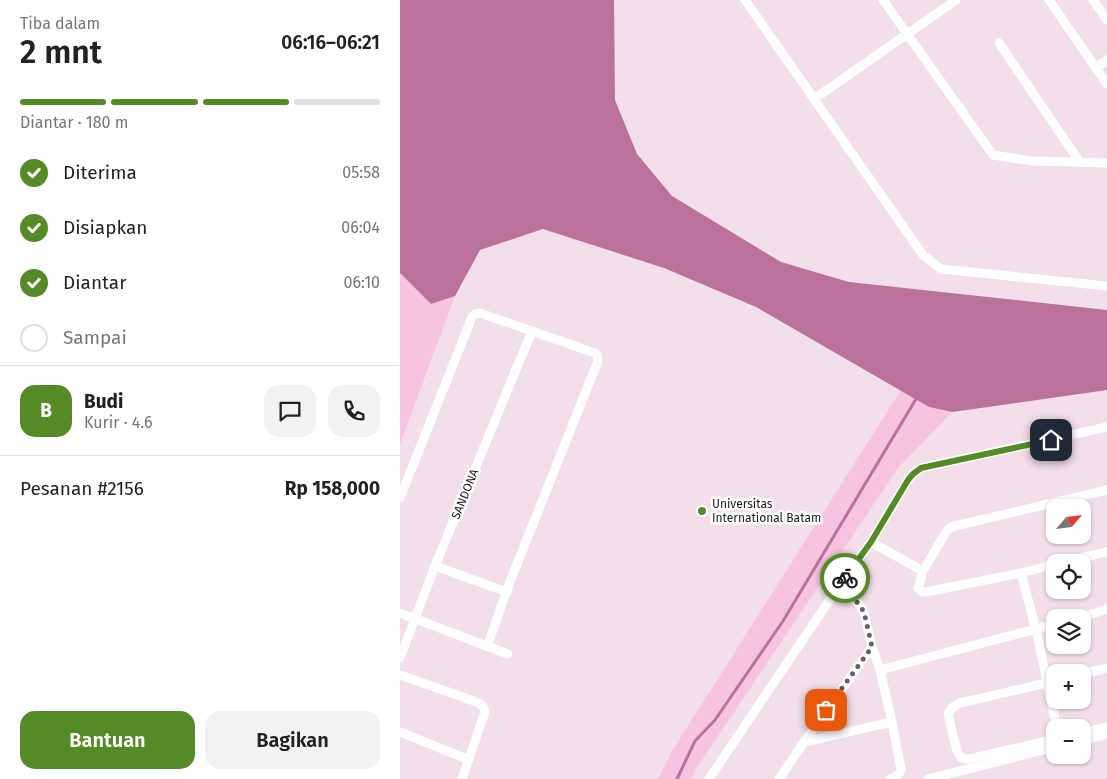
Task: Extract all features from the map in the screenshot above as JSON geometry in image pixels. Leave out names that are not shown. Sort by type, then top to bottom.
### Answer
[{"type":"street","points":[[744,0],[923,254],[941,269],[1107,286]]},
{"type":"street","points":[[883,0],[993,155],[1032,161],[1107,163]]},
{"type":"street","points":[[814,99],[956,0]]},
{"type":"street","points":[[1049,0],[1107,84]]},
{"type":"street","points":[[1093,0],[1107,20]]},
{"type":"street","points":[[999,43],[1079,161]]},
{"type":"street","points":[[1096,68],[1107,60]]},
{"type":"street","points":[[400,498],[472,317],[476,314],[480,312],[597,355],[598,362],[487,647]]},
{"type":"street","name":"SANDONA","points":[[400,658],[435,566],[532,331]]},
{"type":"street","points":[[709,779],[839,586],[871,542],[913,474],[921,468],[1107,428]]},
{"type":"street","points":[[1046,566],[926,592],[922,592],[918,588],[923,571],[950,527],[1106,492]]},
{"type":"street","points":[[871,542],[923,571]]},
{"type":"street","points":[[1091,556],[1107,552]]},
{"type":"street","points":[[435,566],[507,592]]},
{"type":"street","points":[[1021,573],[1046,665]]},
{"type":"street","points":[[839,586],[859,604],[864,612],[872,647],[880,670],[901,770],[897,777],[890,779]]},
{"type":"street","points":[[1091,615],[1107,610]]},
{"type":"street","points":[[400,614],[508,654]]},
{"type":"street","points":[[880,670],[1046,627]]},
{"type":"street","points":[[779,779],[872,647]]},
{"type":"street","points":[[1091,672],[1107,668]]},
{"type":"street","points":[[400,675],[474,701],[484,707],[485,712],[462,779]]},
{"type":"street","points":[[1046,683],[960,703],[953,707],[948,714],[960,756],[969,760],[1046,741]]},
{"type":"street","points":[[804,742],[892,722]]},
{"type":"street","points":[[1091,731],[1107,727]]},
{"type":"street","points":[[400,732],[469,760]]},
{"type":"street","points":[[1091,738],[1107,734]]},
{"type":"street","points":[[928,779],[1046,749]]},
{"type":"shaded area","points":[[400,0],[614,0],[615,100],[637,154],[672,196],[781,262],[849,282],[1107,310],[1107,390],[952,412],[929,407],[756,307],[664,268],[543,229],[480,250],[455,296],[431,304],[400,273]]},
{"type":"shaded area","points":[[400,273],[431,304],[455,296],[400,444]]},
{"type":"shaded area","points":[[901,390],[929,407],[952,412],[898,468],[691,779],[658,779],[672,751]]},
{"type":"waterway","points":[[677,779],[695,741],[715,720],[783,621],[916,399]]},
{"type":"way so far","points":[[826,710],[872,647],[864,612],[859,604],[839,586],[845,578]]},
{"type":"place","name":"Universitas International Batam","points":[[702,511]]},
{"type":"route","points":[[845,578],[871,542],[908,480],[921,468],[1051,440]]}]
